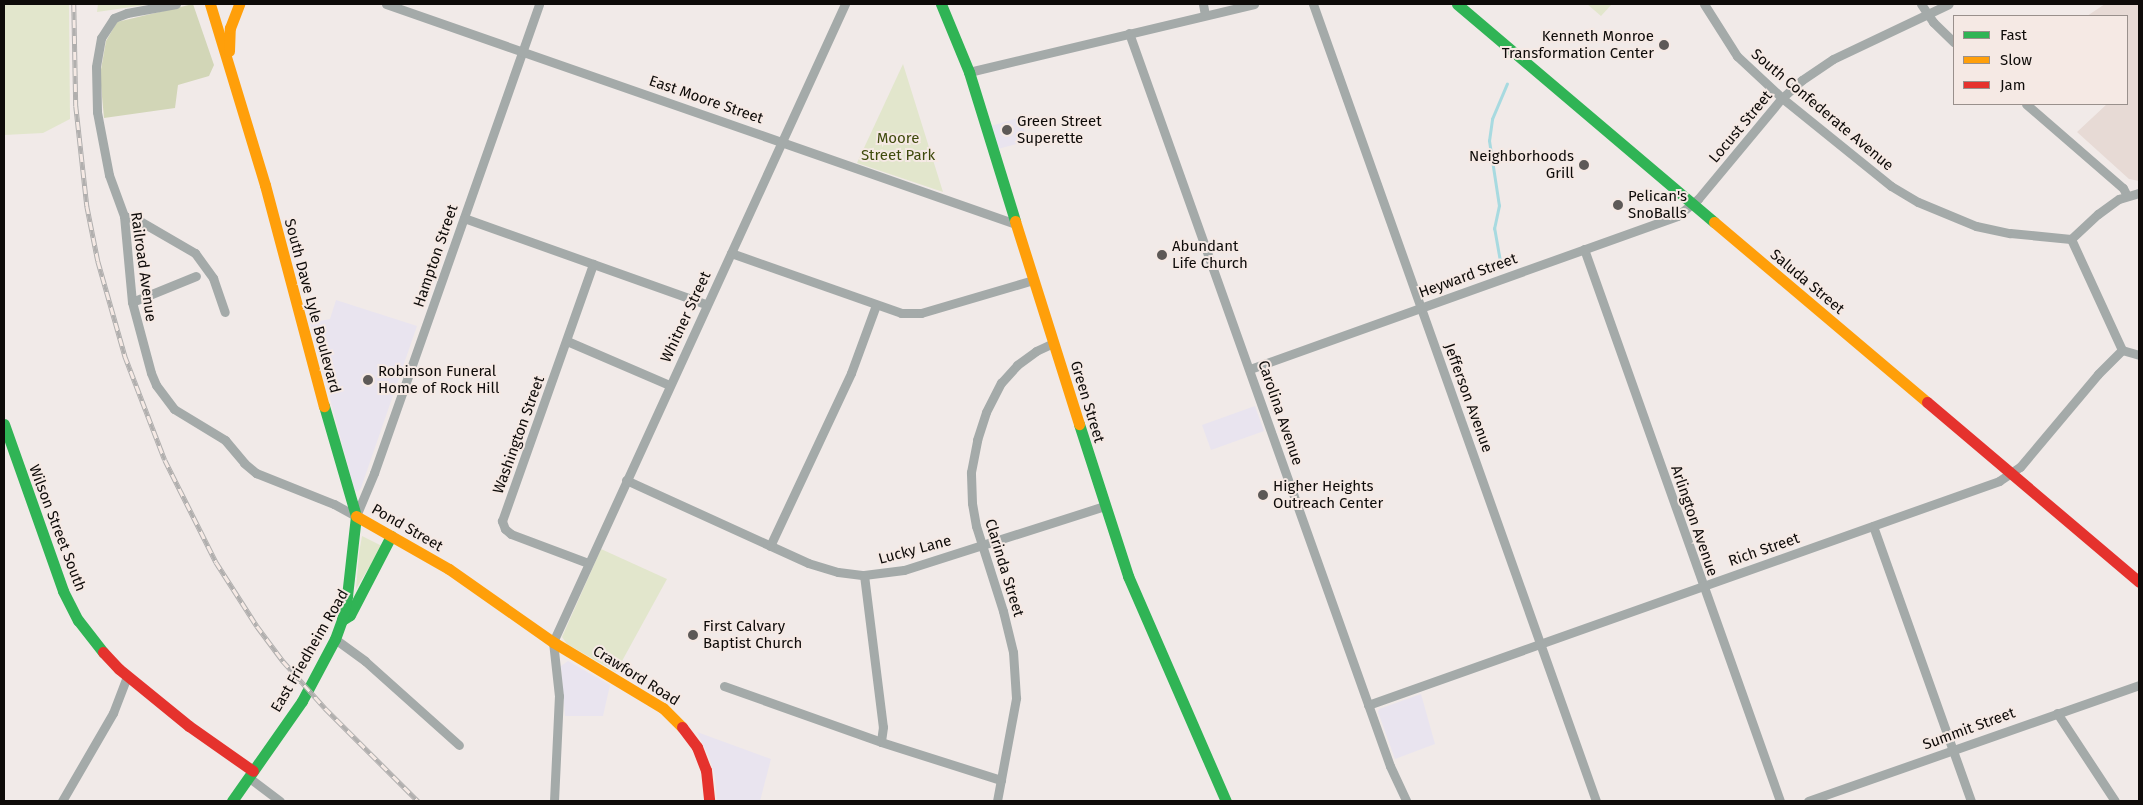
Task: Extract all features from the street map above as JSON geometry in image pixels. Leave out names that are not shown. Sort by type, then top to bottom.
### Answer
[{"type":"street","name":"Railroad Avenue","points":[[176,4],[127,13],[114,18],[104,31],[99,45],[96,98],[109,175],[124,216],[132,302],[151,373],[163,396],[182,416],[225,440],[238,455]]},
{"type":"street","name":"South Dave Lyle Boulevard","points":[[210,4],[265,185],[342,474],[356,516],[347,596],[342,620]]},
{"type":"street","points":[[229,67],[230,28],[239,4]]},
{"type":"street","name":"East Moore Street","points":[[386,4],[1016,224]]},
{"type":"street","name":"Hampton Street","points":[[356,516],[374,473],[539,4]]},
{"type":"street","name":"Whitner Street","points":[[553,642],[706,304],[845,4]]},
{"type":"street","name":"Green Street","points":[[941,4],[969,72],[1104,506],[1128,576],[1226,801]]},
{"type":"street","points":[[1203,4],[1205,15]]},
{"type":"street","points":[[969,72],[1254,4]]},
{"type":"street","name":"Jefferson Avenue","points":[[1314,4],[1596,801]]},
{"type":"street","name":"Saluda Street","points":[[1457,4],[2139,582]]},
{"type":"street","name":"South Confederate Avenue","points":[[1704,4],[1738,56],[1782,98],[1866,168],[1918,202],[1976,226],[2010,233],[2070,239]]},
{"type":"street","points":[[1921,4],[1928,15],[1953,41]]},
{"type":"street","name":"Locust Street","points":[[1692,204],[1782,98],[1802,80],[1833,59],[1949,4]]},
{"type":"street","name":"Carolina Avenue","points":[[1129,33],[1390,766],[1406,801]]},
{"type":"street","points":[[2027,105],[2123,188],[2127,196]]},
{"type":"street","points":[[2139,193],[2127,196],[2098,214],[2070,239],[2122,350],[2139,355]]},
{"type":"street","name":"Heyward Street","points":[[1250,369],[1677,216],[1692,204]]},
{"type":"street","points":[[124,216],[142,222],[195,253],[214,278],[225,312]]},
{"type":"street","points":[[464,218],[706,304]]},
{"type":"street","name":"Arlington Avenue","points":[[1584,250],[1780,801]]},
{"type":"street","points":[[731,253],[901,313],[921,313],[1033,280]]},
{"type":"street","name":"Washington Street","points":[[588,562],[511,534],[503,526],[502,521],[593,264]]},
{"type":"street","points":[[132,302],[196,276]]},
{"type":"street","points":[[770,546],[851,373],[876,305]]},
{"type":"street","points":[[567,341],[669,385]]},
{"type":"street","name":"Clarinda Street","points":[[997,801],[1016,698],[1013,652],[1003,611],[981,546],[972,504],[971,472],[977,440],[986,412],[997,389],[1008,374],[1036,351],[1053,343]]},
{"type":"street","name":"Rich Street","points":[[1368,705],[2000,481],[2011,474],[2098,374],[2122,350]]},
{"type":"street","name":"Wilson Street South","points":[[4,429],[63,591],[78,620],[97,646],[127,676],[250,774]]},
{"type":"street","name":"Pond Street","points":[[238,455],[256,473],[334,504],[391,536],[484,592],[553,642]]},
{"type":"street","name":"Lucky Lane","points":[[626,480],[822,568],[864,575],[904,570],[1104,506]]},
{"type":"street","points":[[1873,526],[1971,801]]},
{"type":"street","name":"East Friedheim Road","points":[[232,801],[309,690],[342,620],[350,615],[391,536]]},
{"type":"street","points":[[864,575],[883,726],[881,742]]},
{"type":"street","points":[[334,639],[365,661],[459,745]]},
{"type":"street","points":[[553,642],[559,696],[554,801]]},
{"type":"street","name":"Crawford Road","points":[[553,642],[656,703],[678,721],[691,738],[702,758],[709,801]]},
{"type":"street","points":[[62,801],[93,752],[113,713],[127,676]]},
{"type":"street","name":"Summit Street","points":[[1808,801],[2057,712],[2139,685]]},
{"type":"street","points":[[724,686],[881,742],[1002,780]]},
{"type":"street","points":[[2057,712],[2115,801]]},
{"type":"street","points":[[250,774],[280,801]]},
{"type":"shaded area","points":[[2105,4],[2139,4],[2139,181],[2129,179],[2077,132],[2106,105],[2128,105],[2128,15],[2088,15]]},
{"type":"shaded area","points":[[1021,117],[1027,141],[998,149],[991,126]]},
{"type":"shaded area","points":[[336,300],[417,326],[361,488],[357,492],[354,489],[310,323],[330,319]]},
{"type":"shaded area","points":[[1255,406],[1264,431],[1211,450],[1202,425]]},
{"type":"shaded area","points":[[568,661],[610,685],[603,716],[565,716],[561,666]]},
{"type":"shaded area","points":[[1421,694],[1435,744],[1395,759],[1378,712],[1379,709]]},
{"type":"shaded area","points":[[697,732],[771,759],[760,801],[717,801],[715,776],[709,757]]},
{"type":"green space","points":[[4,4],[69,4],[70,119],[43,133],[4,135]]},
{"type":"green space","points":[[98,4],[152,4],[97,12]]},
{"type":"green space","points":[[193,4],[214,65],[209,76],[178,85],[175,108],[104,118],[100,75],[106,41],[117,22]]},
{"type":"green space","points":[[1587,4],[1612,4],[1601,16]]},
{"type":"green space","name":"Moore Street Park","points":[[903,64],[943,192],[857,163]]},
{"type":"green space","points":[[362,536],[382,546],[356,589],[359,553]]},
{"type":"green space","points":[[601,549],[667,579],[616,672],[567,644],[562,637]]},
{"type":"waterway","points":[[1501,267],[1494,229],[1499,206],[1489,141],[1492,119],[1507,84]]},
{"type":"railway","points":[[74,4],[76,106],[87,206],[98,261],[125,356],[165,460],[216,562],[257,626],[283,661],[325,708],[418,801]]},
{"type":"traffic: fast","points":[[941,4],[969,72],[1015,221]]},
{"type":"traffic: fast","points":[[1457,4],[1714,222]]},
{"type":"traffic: fast","points":[[232,801],[302,701],[335,639],[342,620],[347,596],[356,516],[324,406]]},
{"type":"traffic: fast","points":[[4,424],[63,591],[78,620],[103,652]]},
{"type":"traffic: fast","points":[[1079,424],[1128,576],[1226,801]]},
{"type":"traffic: fast","points":[[342,620],[350,615],[391,536]]},
{"type":"traffic: slow","points":[[210,4],[265,185],[324,406]]},
{"type":"traffic: slow","points":[[229,51],[230,28],[239,4]]},
{"type":"traffic: slow","points":[[1015,221],[1079,424]]},
{"type":"traffic: slow","points":[[1714,222],[1927,402]]},
{"type":"traffic: slow","points":[[356,516],[449,569],[553,642],[663,708],[682,727]]},
{"type":"traffic: jam","points":[[1927,402],[2139,582]]},
{"type":"traffic: jam","points":[[103,652],[119,669],[189,726],[253,771]]},
{"type":"traffic: jam","points":[[682,727],[697,747],[706,770],[709,801]]},
{"type":"place","name":"Kenneth Monroe Transformation Center","points":[[1664,45]]},
{"type":"place","name":"Green Street Superette","points":[[1007,130]]},
{"type":"place","name":"Neighborhoods Grill","points":[[1584,165]]},
{"type":"place","name":"Pelican's SnoBalls","points":[[1618,205]]},
{"type":"place","name":"Abundant Life Church","points":[[1162,255]]},
{"type":"place","name":"Robinson Funeral Home of Rock Hill","points":[[368,380]]},
{"type":"place","name":"Higher Heights Outreach Center","points":[[1263,495]]},
{"type":"place","name":"First Calvary Baptist Church","points":[[693,635]]}]
